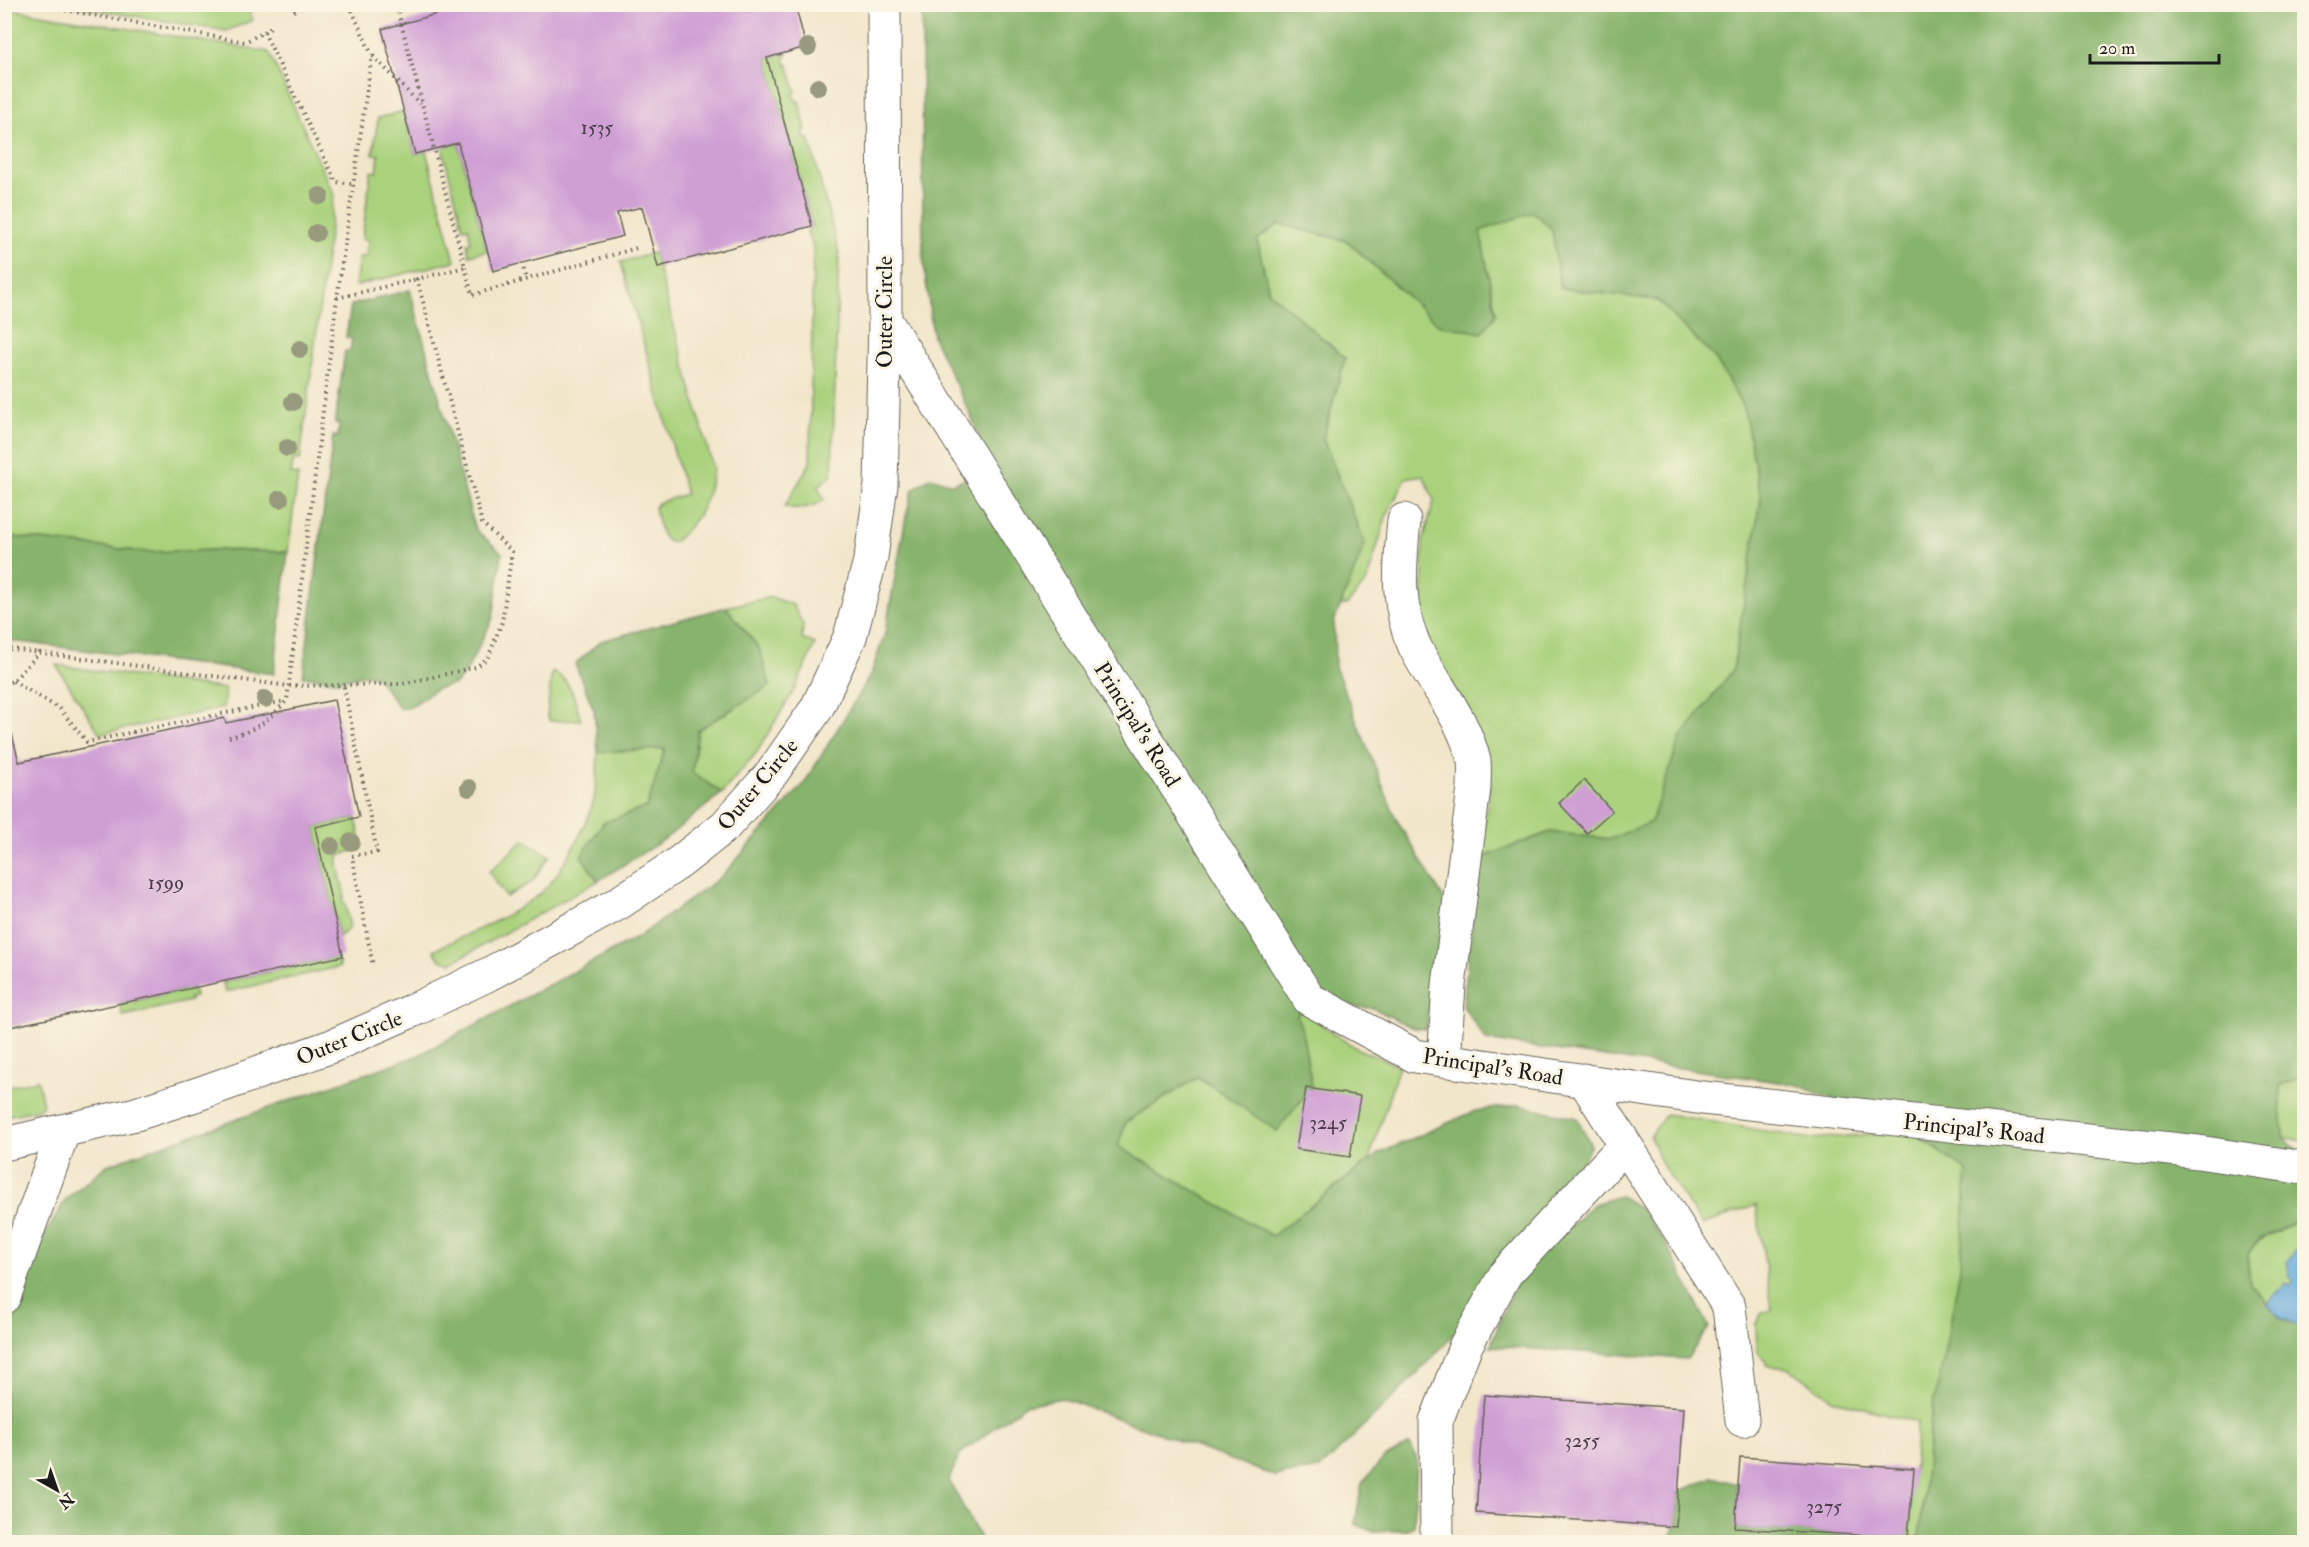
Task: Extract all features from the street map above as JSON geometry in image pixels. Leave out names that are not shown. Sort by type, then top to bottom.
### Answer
[{"type":"street","name":"Outer Circle","points":[[4,1144],[136,1114],[198,1094],[332,1046],[416,1010],[489,974],[619,903],[680,862],[725,826],[772,773],[817,708],[850,638],[871,557],[881,485],[885,320],[884,4]]},
{"type":"street","name":"Principal's Road","points":[[885,320],[1309,999],[1415,1056],[1703,1098],[2198,1152],[2304,1168]]},
{"type":"street","points":[[1404,520],[1398,579],[1403,608],[1415,646],[1458,718],[1474,762],[1474,788],[1449,985],[1444,1060]]},
{"type":"street","points":[[1584,1080],[1729,1308],[1742,1420]]},
{"type":"street","points":[[4,1297],[63,1132]]},
{"type":"street","points":[[1437,1542],[1436,1420],[1466,1345],[1506,1273],[1625,1145]]},
{"type":"path","points":[[30,4],[245,42],[272,26]]},
{"type":"path","points":[[294,11],[308,4]]},
{"type":"path","points":[[349,4],[372,55],[423,107]]},
{"type":"path","points":[[396,4],[472,295],[640,247]]},
{"type":"path","points":[[264,32],[336,182],[354,184]]},
{"type":"path","points":[[229,737],[248,733],[271,718],[287,700],[337,298],[372,55]]},
{"type":"path","points":[[522,263],[526,280]]},
{"type":"path","points":[[337,298],[465,267]]},
{"type":"path","points":[[4,648],[288,686],[344,687],[402,684],[476,667],[488,658],[502,622],[512,552],[482,523],[417,279]]},
{"type":"path","points":[[4,684],[13,681],[40,652]]},
{"type":"path","points":[[13,681],[60,709],[87,742],[134,735],[287,700]]},
{"type":"path","points":[[344,687],[376,852],[352,856],[374,966]]},
{"type":"green space","points":[[66,5],[246,5],[253,20],[226,31]]},
{"type":"green space","points":[[922,5],[2304,5],[2304,1076],[2280,1085],[2283,1137],[2304,1156],[2304,1218],[2260,1239],[2247,1254],[2250,1283],[2281,1318],[2304,1328],[2304,1542],[1668,1542],[1676,1526],[1678,1492],[1713,1477],[1738,1484],[1736,1528],[1919,1538],[1932,1409],[1960,1270],[1967,1171],[1911,1131],[1798,1085],[1486,1040],[1463,1006],[1479,859],[1550,832],[1610,839],[1651,822],[1680,739],[1733,670],[1761,498],[1744,409],[1715,358],[1657,300],[1560,288],[1552,229],[1533,212],[1480,231],[1496,314],[1482,333],[1439,325],[1347,241],[1279,224],[1257,240],[1269,292],[1345,358],[1323,439],[1365,544],[1334,622],[1335,667],[1396,819],[1450,909],[1426,1029],[1413,1028],[1373,1008],[1302,1005],[1297,1017],[1302,1030],[1312,1087],[1277,1131],[1198,1077],[1126,1122],[1118,1146],[1272,1236],[1378,1154],[1475,1111],[1518,1105],[1577,1118],[1591,1145],[1573,1181],[1464,1324],[1403,1388],[1320,1469],[1275,1476],[1062,1398],[1025,1405],[960,1454],[949,1480],[982,1542],[5,1542],[5,1354],[29,1261],[66,1199],[107,1165],[419,1055],[638,937],[722,876],[804,784],[871,674],[885,633],[913,489],[931,477],[952,484],[975,475],[982,447],[971,416],[933,337],[923,256]]},
{"type":"green space","points":[[4,8],[269,52],[334,195],[300,460],[294,459],[291,474],[298,475],[288,552],[220,550],[147,552],[5,536]]},
{"type":"green space","points":[[786,52],[787,57],[784,58],[796,92],[793,94],[796,101],[799,101],[806,130],[803,131],[805,139],[809,138],[839,253],[832,474],[818,487],[824,500],[805,508],[785,506],[810,463],[813,246],[807,232],[812,226],[767,58]]},
{"type":"green space","points":[[404,111],[415,154],[426,151],[455,261],[355,286],[359,257],[366,257],[368,240],[362,239],[371,171],[377,172],[379,155],[373,154],[378,118]]},
{"type":"green space","points":[[458,143],[487,251],[469,255],[467,244],[471,242],[468,227],[463,228],[442,147]]},
{"type":"green space","points":[[1533,212],[1552,229],[1560,288],[1657,300],[1715,358],[1744,409],[1761,498],[1733,670],[1680,739],[1651,822],[1610,839],[1550,832],[1479,859],[1490,785],[1432,654],[1422,622],[1423,542],[1434,500],[1423,475],[1406,478],[1386,517],[1367,581],[1348,604],[1340,606],[1365,544],[1323,439],[1345,358],[1269,292],[1257,240],[1279,224],[1347,241],[1439,325],[1496,313],[1480,231]]},
{"type":"green space","points":[[654,253],[713,468],[701,510],[690,526],[674,542],[667,541],[662,535],[654,508],[658,503],[686,494],[621,262]]},
{"type":"green space","points":[[410,290],[475,529],[502,553],[493,618],[465,674],[455,684],[436,689],[413,705],[400,709],[376,676],[367,674],[337,681],[303,676],[333,436],[338,437],[339,424],[335,423],[345,351],[350,351],[352,339],[346,337],[351,305]]},
{"type":"green space","points":[[5,536],[147,552],[220,550],[288,552],[274,674],[5,640]]},
{"type":"green space","points":[[771,597],[793,605],[803,625],[802,639],[815,644],[796,687],[757,752],[722,793],[692,772],[698,730],[770,686],[759,648],[726,607]]},
{"type":"green space","points":[[726,607],[759,648],[770,686],[698,730],[692,772],[722,793],[665,839],[598,881],[581,856],[603,823],[647,807],[665,749],[598,752],[594,710],[575,664],[601,641]]},
{"type":"green space","points":[[56,665],[225,689],[223,708],[100,734]]},
{"type":"green space","points":[[552,672],[564,679],[568,685],[581,720],[550,721],[547,716]]},
{"type":"green space","points":[[665,748],[647,807],[603,823],[582,855],[598,881],[453,962],[440,960],[434,950],[512,912],[536,897],[553,879],[577,840],[593,803],[598,752]]},
{"type":"green space","points":[[356,818],[362,847],[338,856],[345,897],[343,897],[343,902],[345,902],[350,927],[339,938],[315,827]]},
{"type":"green space","points":[[524,840],[550,856],[532,882],[506,897],[489,872]]},
{"type":"green space","points":[[337,957],[340,967],[225,992],[223,982]]},
{"type":"green space","points":[[193,988],[195,997],[189,998],[190,1001],[123,1016],[120,1004]]},
{"type":"green space","points":[[1302,1005],[1327,1030],[1358,1049],[1399,1066],[1369,1160],[1272,1237],[1118,1146],[1126,1122],[1198,1077],[1277,1130],[1302,1030],[1297,1017]]},
{"type":"green space","points":[[2304,1076],[2304,1141],[2283,1137],[2280,1085]]},
{"type":"green space","points":[[38,1080],[43,1105],[37,1110],[5,1116],[5,1087]]},
{"type":"green space","points":[[1666,1114],[1811,1139],[1911,1131],[1967,1171],[1960,1270],[1932,1409],[1919,1538],[1908,1538],[1917,1422],[1834,1400],[1789,1368],[1769,1366],[1757,1351],[1756,1323],[1762,1313],[1772,1310],[1756,1205],[1702,1225],[1663,1166],[1650,1137]]},
{"type":"green space","points":[[1620,1196],[1641,1209],[1668,1247],[1709,1327],[1687,1359],[1490,1346],[1518,1276],[1594,1204]]},
{"type":"green space","points":[[2304,1218],[2304,1328],[2281,1318],[2250,1283],[2247,1254],[2260,1240]]},
{"type":"green space","points":[[1410,1444],[1417,1460],[1414,1526],[1406,1530],[1374,1532],[1355,1524],[1362,1483],[1384,1458]]},
{"type":"water","points":[[2304,1249],[2304,1288],[2301,1294],[2304,1297],[2304,1328],[2281,1318],[2268,1304],[2286,1283],[2291,1286],[2294,1281],[2290,1277],[2287,1263],[2295,1251]]},
{"type":"building","points":[[439,4],[795,4],[806,47],[767,58],[812,226],[658,267],[642,207],[617,213],[623,236],[493,271],[458,143],[415,154],[382,29],[441,13]]},
{"type":"building","points":[[334,700],[359,817],[315,827],[343,956],[5,1028],[5,707],[19,762],[224,718],[226,723]]},
{"type":"building","points":[[1584,780],[1612,811],[1587,833],[1559,803]]},
{"type":"building","points":[[1306,1088],[1360,1096],[1350,1157],[1296,1149]]},
{"type":"building","points":[[1484,1395],[1684,1408],[1676,1527],[1476,1513]]},
{"type":"building","points":[[1740,1457],[1914,1469],[1908,1538],[1735,1528]]}]
